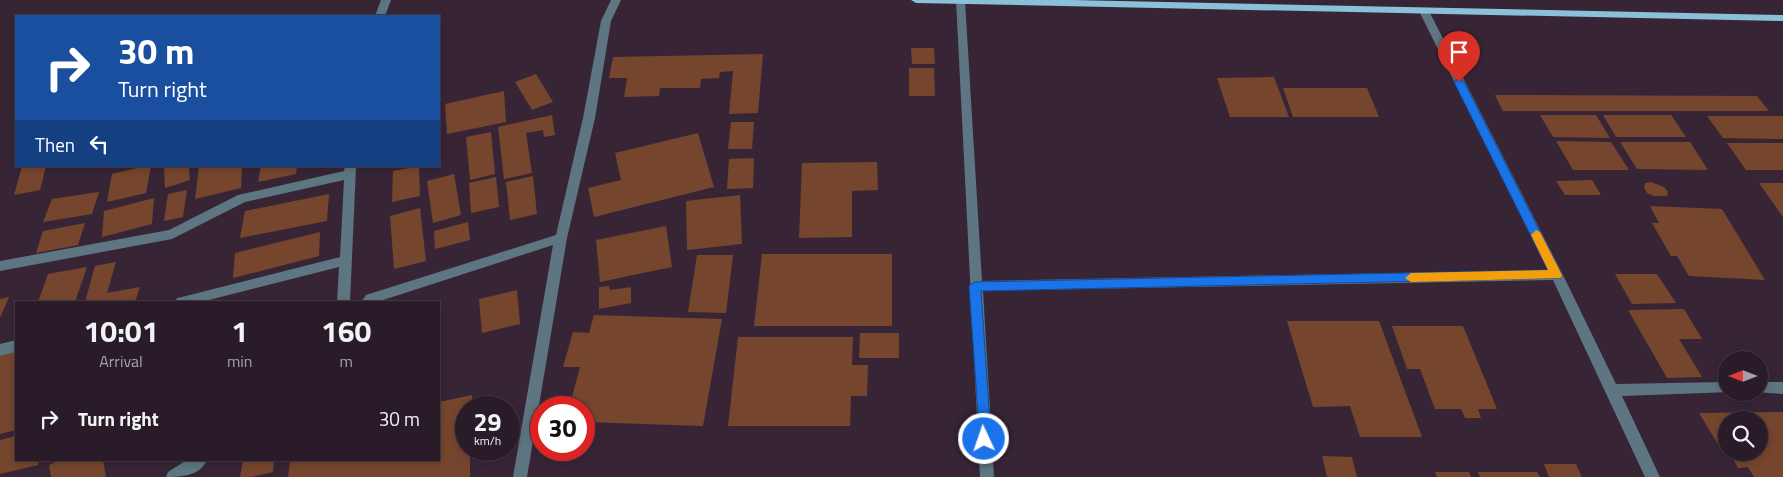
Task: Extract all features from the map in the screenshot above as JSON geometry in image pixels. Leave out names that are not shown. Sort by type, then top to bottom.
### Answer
[{"type":"main road","points":[[916,0],[1783,18]]},
{"type":"street","points":[[380,15],[386,0]]},
{"type":"street","points":[[520,477],[561,238],[588,118],[606,20],[616,0]]},
{"type":"street","points":[[960,2],[987,477]]},
{"type":"street","points":[[1424,11],[1557,275],[1654,477]]},
{"type":"street","points":[[0,266],[172,234],[242,198],[349,170],[344,301]]},
{"type":"street","points":[[369,301],[561,238]]},
{"type":"street","points":[[186,301],[346,260]]},
{"type":"street","points":[[975,286],[1557,275]]},
{"type":"street","points":[[0,350],[15,346]]},
{"type":"street","points":[[1611,390],[1718,388]]},
{"type":"street","points":[[1768,388],[1783,388]]},
{"type":"street","points":[[173,477],[198,461]]},
{"type":"building","points":[[911,48],[934,48],[935,64],[912,64]]},
{"type":"building","points":[[763,54],[758,113],[729,114],[733,71],[720,72],[719,78],[701,79],[700,88],[660,88],[659,96],[624,97],[627,78],[609,78],[613,57]]},
{"type":"building","points":[[909,68],[934,68],[935,96],[909,96]]},
{"type":"building","points":[[536,74],[553,102],[532,110],[515,82]]},
{"type":"building","points":[[1274,77],[1289,117],[1230,117],[1217,78]]},
{"type":"building","points":[[1283,88],[1367,88],[1379,117],[1293,117]]},
{"type":"building","points":[[504,91],[506,122],[447,134],[445,104]]},
{"type":"building","points":[[1495,95],[1757,96],[1769,111],[1503,111]]},
{"type":"building","points":[[552,115],[555,135],[544,137],[543,130],[526,133],[532,173],[504,179],[498,127]]},
{"type":"building","points":[[1540,115],[1596,115],[1610,138],[1553,137]]},
{"type":"building","points":[[1603,115],[1671,115],[1686,137],[1616,137]]},
{"type":"building","points":[[1707,116],[1783,116],[1783,139],[1723,138]]},
{"type":"building","points":[[731,122],[754,122],[752,149],[728,149]]},
{"type":"building","points":[[491,132],[495,174],[470,180],[466,137]]},
{"type":"building","points":[[698,133],[714,187],[594,217],[588,188],[621,180],[615,153]]},
{"type":"building","points":[[1556,141],[1611,142],[1629,170],[1573,170]]},
{"type":"building","points":[[1620,142],[1690,142],[1708,170],[1637,169]]},
{"type":"building","points":[[1727,143],[1783,143],[1783,170],[1746,170]]},
{"type":"building","points":[[754,158],[753,188],[727,189],[729,159]]},
{"type":"building","points":[[877,162],[878,190],[852,191],[852,237],[799,238],[802,163]]},
{"type":"building","points":[[22,167],[46,167],[40,190],[14,195]]},
{"type":"building","points":[[141,167],[151,167],[146,193],[107,202],[112,174]]},
{"type":"building","points":[[164,167],[189,167],[190,180],[165,188]]},
{"type":"building","points":[[199,167],[242,167],[241,188],[195,199]]},
{"type":"building","points":[[261,167],[297,167],[296,174],[258,182]]},
{"type":"building","points":[[419,167],[420,196],[392,202],[393,171]]},
{"type":"building","points":[[454,174],[461,215],[433,223],[427,181]]},
{"type":"building","points":[[533,176],[537,214],[510,220],[506,182]]},
{"type":"building","points":[[496,177],[499,207],[471,213],[469,183]]},
{"type":"building","points":[[1592,180],[1601,195],[1565,195],[1556,181]]},
{"type":"building","points":[[1651,182],[1664,187],[1668,192],[1667,196],[1654,196],[1647,193],[1644,187],[1645,183]]},
{"type":"building","points":[[1759,183],[1783,183],[1783,217]]},
{"type":"building","points":[[187,190],[183,217],[164,221],[168,194]]},
{"type":"building","points":[[99,192],[92,214],[43,222],[52,199]]},
{"type":"building","points":[[329,194],[327,221],[240,238],[245,211]]},
{"type":"building","points":[[740,195],[742,244],[687,250],[686,201]]},
{"type":"building","points":[[154,198],[152,224],[102,237],[104,211]]},
{"type":"building","points":[[1650,206],[1722,209],[1765,280],[1689,276],[1677,256],[1671,256],[1652,223],[1659,223]]},
{"type":"building","points":[[420,208],[426,261],[394,269],[390,216]]},
{"type":"building","points":[[468,222],[470,240],[435,249],[434,231]]},
{"type":"building","points":[[85,223],[78,245],[36,253],[43,231]]},
{"type":"building","points":[[666,226],[672,267],[600,282],[596,240]]},
{"type":"building","points":[[320,232],[319,256],[233,278],[235,253]]},
{"type":"building","points":[[762,254],[892,254],[892,326],[754,326]]},
{"type":"building","points":[[697,255],[733,255],[726,313],[688,312]]},
{"type":"building","points":[[116,262],[107,293],[140,287],[135,301],[85,301],[95,266]]},
{"type":"building","points":[[87,267],[75,301],[38,301],[48,274]]},
{"type":"building","points":[[1615,274],[1657,274],[1676,303],[1632,304]]},
{"type":"building","points":[[609,286],[610,290],[631,287],[631,303],[599,309],[599,287]]},
{"type":"building","points":[[517,290],[520,324],[482,333],[479,299]]},
{"type":"building","points":[[9,297],[0,318],[0,299]]},
{"type":"building","points":[[441,300],[441,338],[440,301],[437,301]]},
{"type":"building","points":[[1684,309],[1702,339],[1679,339],[1702,377],[1667,378],[1628,310]]},
{"type":"building","points":[[594,315],[722,319],[703,426],[595,422],[595,396],[572,396],[580,367],[563,367],[573,332],[589,333]]},
{"type":"building","points":[[1287,321],[1379,321],[1422,437],[1360,437],[1350,406],[1313,407]]},
{"type":"building","points":[[1392,326],[1463,326],[1497,409],[1478,409],[1481,418],[1465,418],[1461,409],[1435,409],[1420,369],[1407,369]]},
{"type":"building","points":[[860,333],[899,333],[899,358],[859,358]]},
{"type":"building","points":[[738,337],[853,337],[852,365],[868,365],[867,396],[851,396],[850,426],[728,426]]},
{"type":"building","points":[[15,352],[15,430],[0,434],[0,356]]},
{"type":"building","points":[[455,399],[455,461],[470,461],[470,477],[288,477],[290,461],[440,461],[440,402]]},
{"type":"building","points":[[1768,412],[1783,412],[1783,477],[1754,477],[1748,467],[1738,468],[1734,461],[1768,461]]},
{"type":"building","points":[[1699,413],[1718,413],[1718,444]]},
{"type":"building","points":[[15,436],[15,461],[39,461],[38,465],[0,474],[0,440]]},
{"type":"building","points":[[1322,456],[1352,457],[1357,477],[1327,477]]},
{"type":"building","points":[[58,461],[103,461],[106,477],[51,477],[49,465]]},
{"type":"building","points":[[243,461],[274,461],[273,472],[252,477],[240,477]]},
{"type":"building","points":[[1544,464],[1576,464],[1582,477],[1549,477]]},
{"type":"building","points":[[1435,472],[1469,472],[1471,477],[1437,477]]},
{"type":"building","points":[[1478,472],[1537,472],[1540,477],[1480,477]]},
{"type":"slow traffic","points":[[1411,278],[1557,275],[1536,235]]},
{"type":"route","points":[[984,439],[975,286],[1557,275],[1459,82]]}]
